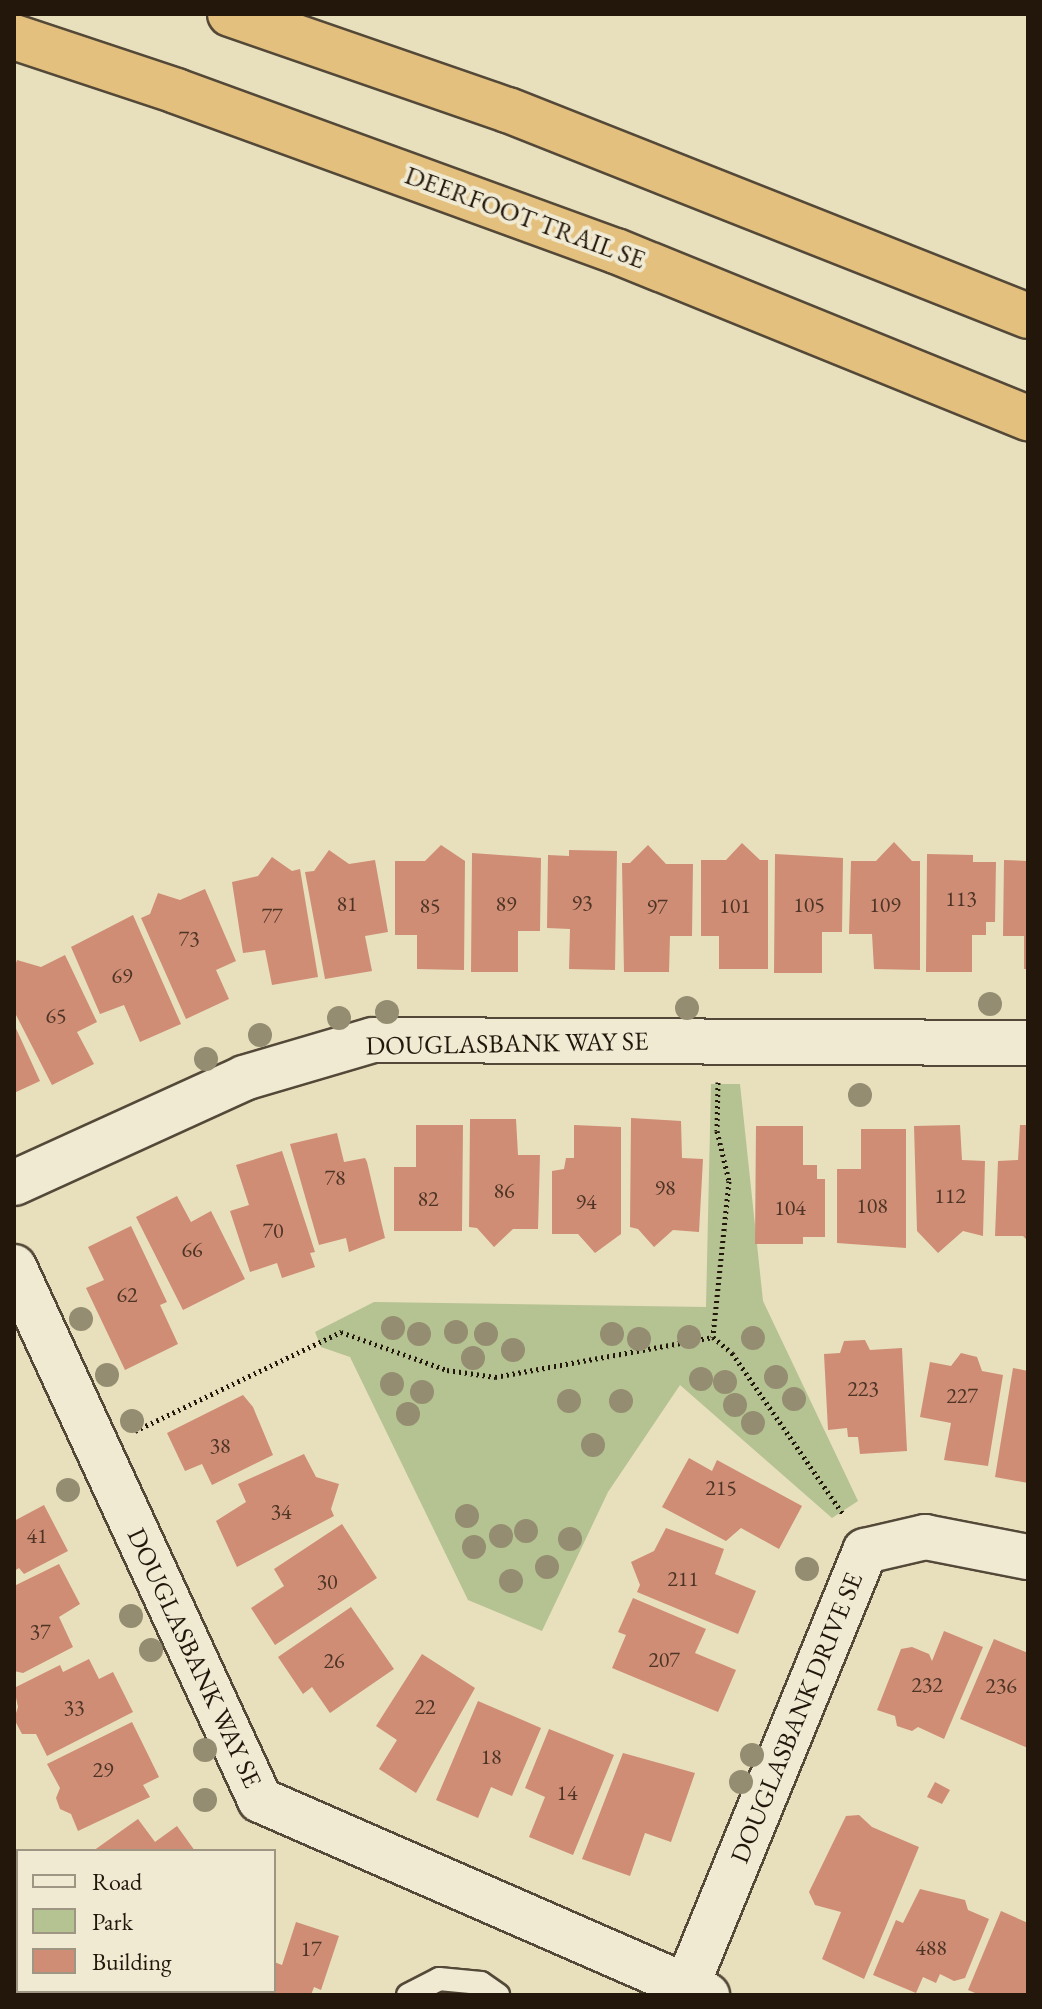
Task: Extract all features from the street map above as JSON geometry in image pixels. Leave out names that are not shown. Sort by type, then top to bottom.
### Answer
[{"type":"highway","points":[[230,14],[508,110],[1028,316]]},
{"type":"highway","name":"DEERFOOT TRAIL SE","points":[[14,37],[616,251],[1028,418]]},
{"type":"street","name":"DOUGLASBANK WAY SE","points":[[14,1183],[244,1078],[373,1040],[1028,1043]]},
{"type":"street","name":"DOUGLASBANK WAY SE","points":[[14,1267],[260,1800],[692,1992]]},
{"type":"street","name":"DOUGLASBANK DRIVE SE","points":[[692,1992],[865,1551],[925,1537],[1028,1557]]},
{"type":"lane","points":[[408,1995],[439,1979],[481,1983],[498,1995]]},
{"type":"path","points":[[713,1337],[729,1181],[717,1131],[718,1041]]},
{"type":"path","points":[[97,1447],[341,1332],[447,1370],[495,1377],[713,1337]]},
{"type":"path","points":[[713,1337],[732,1353],[865,1551]]},
{"type":"green space","points":[[711,1084],[740,1084],[763,1301],[858,1501],[832,1518],[680,1385],[608,1492],[542,1631],[468,1600],[350,1357],[321,1347],[315,1332],[374,1302],[706,1307]]},
{"type":"building","points":[[894,842],[912,861],[920,861],[920,970],[874,969],[872,934],[849,934],[851,861],[876,861]]},
{"type":"building","points":[[742,843],[760,860],[768,860],[768,969],[719,969],[719,936],[701,936],[701,860],[726,860]]},
{"type":"building","points":[[441,845],[465,861],[464,970],[417,969],[417,935],[395,935],[395,861],[425,861]]},
{"type":"building","points":[[648,845],[666,864],[693,864],[692,936],[670,936],[669,972],[624,972],[622,863],[630,863]]},
{"type":"building","points":[[329,850],[349,864],[375,860],[388,932],[365,936],[372,971],[325,979],[305,872],[314,871]]},
{"type":"building","points":[[569,850],[617,851],[615,970],[569,969],[570,929],[547,928],[548,855],[569,856]]},
{"type":"building","points":[[472,853],[541,858],[540,931],[518,931],[518,972],[471,972]]},
{"type":"building","points":[[775,854],[843,858],[842,932],[822,932],[822,973],[774,973]]},
{"type":"building","points":[[927,854],[973,855],[973,862],[996,862],[995,922],[986,922],[986,935],[972,935],[972,972],[926,972]]},
{"type":"building","points":[[272,857],[292,871],[300,869],[318,977],[272,985],[265,950],[243,953],[232,882],[258,876]]},
{"type":"building","points":[[1004,860],[1028,861],[1028,969],[1024,969],[1024,936],[1003,936]]},
{"type":"building","points":[[205,889],[236,961],[216,970],[229,999],[186,1019],[141,918],[150,914],[158,893],[180,900]]},
{"type":"building","points":[[133,915],[181,1024],[140,1042],[124,1005],[100,1014],[71,947]]},
{"type":"building","points":[[65,955],[97,1022],[77,1032],[94,1064],[52,1085],[14,1011],[14,969],[17,960],[41,967]]},
{"type":"building","points":[[14,1024],[40,1081],[14,1093]]},
{"type":"building","points":[[631,1118],[681,1121],[682,1158],[703,1159],[699,1232],[673,1230],[654,1247],[638,1229],[630,1227]]},
{"type":"building","points":[[470,1119],[516,1119],[518,1155],[540,1155],[538,1229],[513,1229],[494,1247],[477,1228],[469,1227]]},
{"type":"building","points":[[416,1125],[463,1125],[462,1231],[394,1231],[394,1167],[416,1167]]},
{"type":"building","points":[[574,1125],[621,1127],[621,1234],[595,1253],[578,1234],[552,1234],[552,1171],[564,1169],[566,1158],[574,1158]]},
{"type":"building","points":[[960,1125],[962,1160],[985,1161],[983,1236],[963,1231],[938,1253],[917,1231],[914,1126]]},
{"type":"building","points":[[1020,1125],[1028,1125],[1028,1241],[1023,1236],[995,1236],[998,1161],[1018,1160]]},
{"type":"building","points":[[756,1126],[803,1126],[803,1165],[817,1165],[817,1179],[825,1179],[825,1237],[803,1237],[803,1244],[755,1244]]},
{"type":"building","points":[[861,1129],[906,1129],[906,1248],[837,1243],[837,1169],[861,1169]]},
{"type":"building","points":[[337,1133],[344,1162],[365,1158],[367,1162],[385,1238],[349,1252],[346,1238],[319,1245],[290,1144]]},
{"type":"building","points":[[282,1151],[315,1252],[310,1253],[315,1267],[282,1278],[277,1263],[250,1272],[230,1211],[249,1205],[236,1165]]},
{"type":"building","points":[[177,1196],[191,1222],[211,1211],[245,1279],[183,1310],[136,1217]]},
{"type":"building","points":[[131,1226],[167,1302],[160,1305],[178,1344],[125,1370],[86,1288],[104,1280],[88,1247]]},
{"type":"building","points":[[865,1340],[870,1350],[902,1348],[907,1451],[860,1454],[858,1437],[848,1437],[847,1428],[828,1430],[824,1354],[840,1353],[844,1341]]},
{"type":"building","points":[[961,1353],[977,1357],[982,1371],[1003,1375],[988,1466],[944,1460],[951,1423],[920,1417],[930,1362],[951,1366]]},
{"type":"building","points":[[1013,1368],[1028,1371],[1028,1483],[995,1477]]},
{"type":"building","points":[[243,1395],[253,1407],[273,1455],[212,1485],[202,1464],[185,1471],[167,1433]]},
{"type":"building","points":[[304,1454],[316,1477],[339,1484],[331,1509],[334,1516],[237,1567],[216,1521],[246,1502],[238,1484]]},
{"type":"building","points":[[689,1458],[712,1471],[717,1460],[802,1506],[779,1549],[741,1528],[726,1541],[662,1507]]},
{"type":"building","points":[[44,1505],[68,1551],[24,1574],[19,1568],[14,1571],[14,1521]]},
{"type":"building","points":[[342,1524],[377,1578],[275,1645],[251,1608],[284,1586],[274,1569]]},
{"type":"building","points":[[666,1528],[724,1549],[715,1574],[756,1591],[738,1634],[637,1592],[640,1585],[631,1562],[654,1551]]},
{"type":"building","points":[[59,1564],[80,1604],[59,1617],[73,1647],[23,1673],[14,1671],[14,1586]]},
{"type":"building","points":[[633,1598],[706,1629],[695,1653],[736,1670],[718,1712],[612,1668],[626,1635],[618,1632]]},
{"type":"building","points":[[351,1607],[394,1669],[330,1713],[312,1687],[303,1694],[278,1657]]},
{"type":"building","points":[[944,1631],[983,1647],[944,1739],[918,1727],[912,1731],[897,1726],[895,1716],[877,1710],[901,1649],[912,1647],[929,1654],[932,1661]]},
{"type":"building","points":[[994,1639],[1028,1653],[1028,1748],[960,1719]]},
{"type":"building","points":[[422,1654],[475,1688],[416,1793],[379,1769],[397,1740],[376,1726]]},
{"type":"building","points":[[89,1659],[99,1679],[113,1672],[133,1712],[47,1756],[36,1734],[22,1734],[14,1719],[18,1707],[14,1688],[60,1665],[63,1672]]},
{"type":"building","points":[[478,1701],[541,1728],[512,1796],[491,1787],[478,1818],[436,1800]]},
{"type":"building","points":[[132,1722],[159,1777],[143,1785],[150,1797],[78,1831],[71,1814],[60,1809],[56,1798],[60,1788],[47,1764]]},
{"type":"building","points":[[549,1729],[614,1755],[573,1855],[529,1837],[545,1797],[525,1788]]},
{"type":"building","points":[[623,1753],[695,1773],[671,1842],[645,1833],[630,1876],[582,1859]]},
{"type":"building","points":[[935,1782],[950,1790],[942,1804],[927,1797]]},
{"type":"building","points":[[859,1815],[872,1827],[919,1847],[864,1979],[822,1959],[841,1912],[815,1905],[809,1892],[846,1816]]},
{"type":"building","points":[[138,1819],[155,1842],[177,1826],[194,1849],[96,1849]]},
{"type":"building","points":[[920,1889],[965,1900],[968,1910],[989,1919],[965,1978],[954,1981],[940,1974],[936,1983],[923,1977],[916,1993],[873,1975],[896,1920],[903,1923]]},
{"type":"building","points":[[1001,1911],[1028,1923],[1028,1995],[980,1995],[968,1990]]},
{"type":"building","points":[[296,1922],[339,1936],[321,1990],[314,1987],[311,1995],[238,1995],[276,1993],[276,1963],[282,1965]]}]
